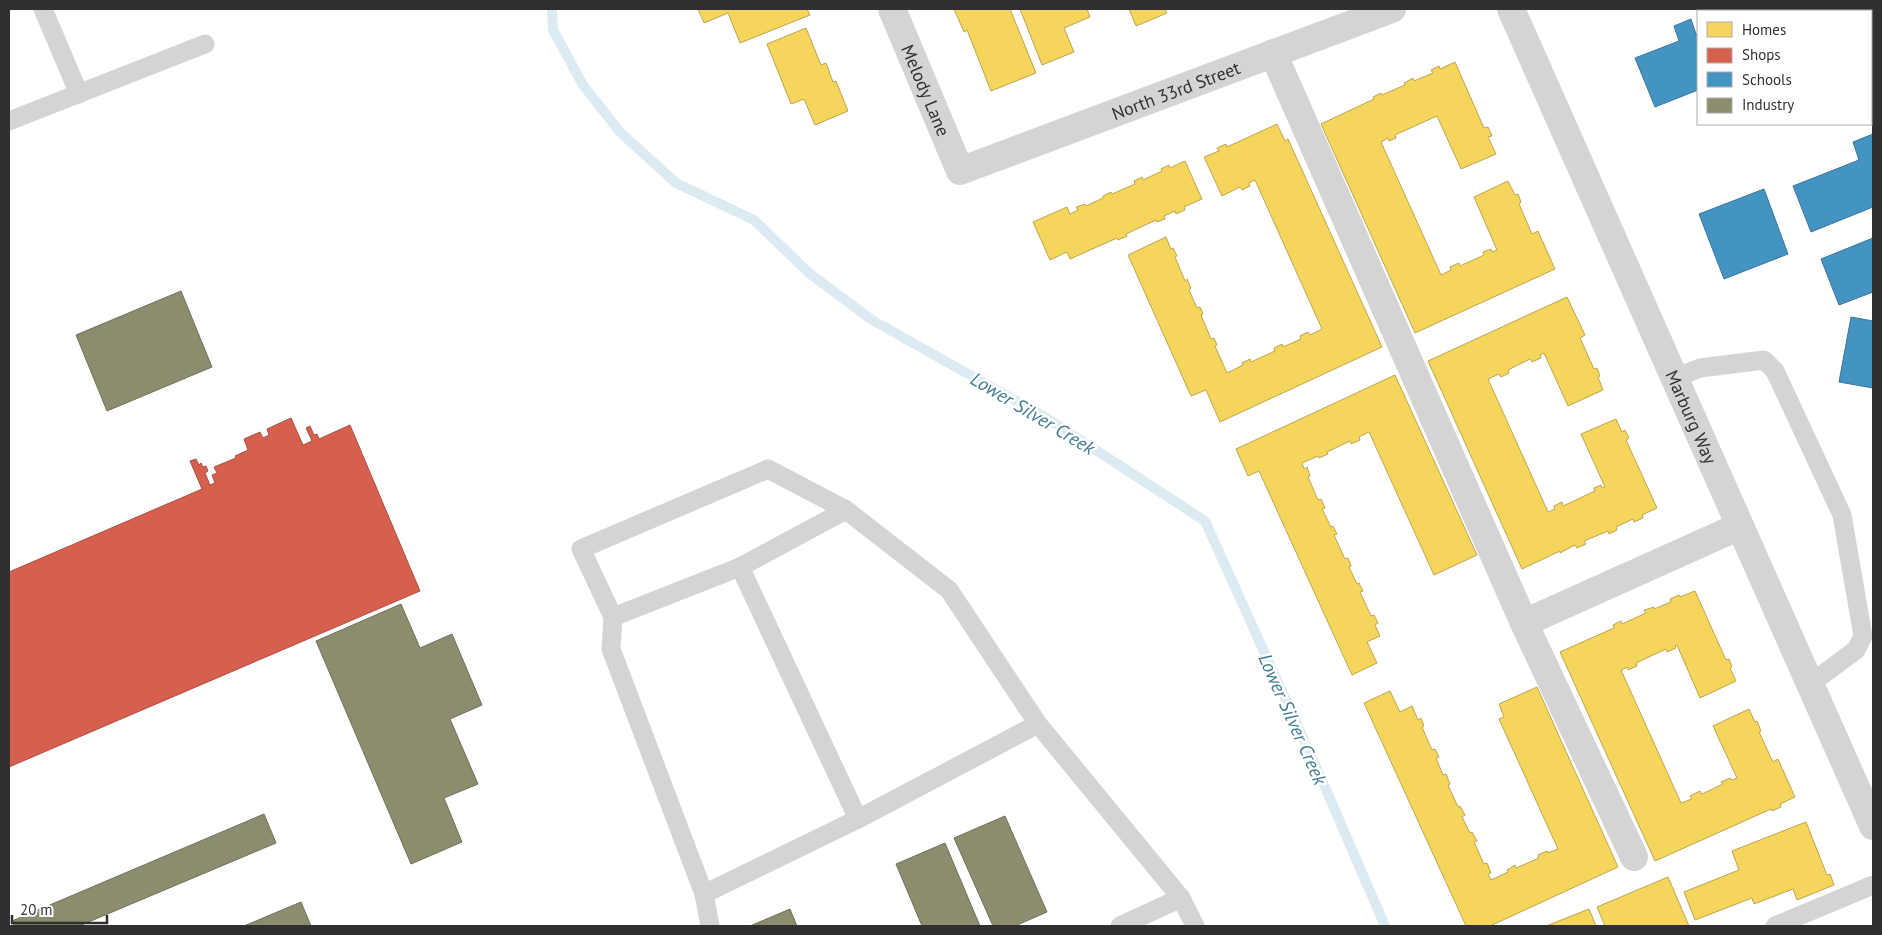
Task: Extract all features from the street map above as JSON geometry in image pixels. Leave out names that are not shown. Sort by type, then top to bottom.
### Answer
[{"type":"street","name":"Melody Lane","points":[[892,9],[960,171]]},
{"type":"street","name":"North 33rd Street","points":[[960,171],[1392,9]]},
{"type":"street","name":"Marburg Way","points":[[1511,9],[1873,826]]},
{"type":"street","points":[[1273,54],[1524,623],[1634,857]]},
{"type":"street","points":[[1524,623],[1740,526]]},
{"type":"lane","points":[[43,9],[79,94]]},
{"type":"lane","points":[[9,121],[205,44]]},
{"type":"lane","points":[[1675,378],[1700,368],[1764,360],[1775,372],[1842,515],[1863,636],[1856,650],[1810,684]]},
{"type":"lane","points":[[710,926],[704,894],[611,649],[613,617],[581,549],[768,470],[846,510],[948,590],[1038,724],[1181,898],[1195,926]]},
{"type":"lane","points":[[613,617],[740,567],[846,510]]},
{"type":"lane","points":[[740,567],[858,819]]},
{"type":"lane","points":[[704,894],[858,819],[1038,724]]},
{"type":"lane","points":[[1775,926],[1873,885]]},
{"type":"lane","points":[[1120,926],[1181,898]]},
{"type":"building: Homes","points":[[698,9],[807,9],[810,15],[740,43],[728,13],[704,23]]},
{"type":"building: Homes","points":[[954,9],[1010,9],[1036,73],[991,91],[967,30],[964,32]]},
{"type":"building: Homes","points":[[1020,9],[1087,9],[1090,17],[1064,28],[1074,52],[1042,65]]},
{"type":"building: Homes","points":[[1129,9],[1165,9],[1167,13],[1136,26]]},
{"type":"building: Homes","points":[[806,28],[821,65],[826,63],[833,82],[836,81],[848,111],[815,125],[804,99],[791,104],[767,44]]},
{"type":"building: Homes","points":[[1455,62],[1484,128],[1488,127],[1492,136],[1488,137],[1496,154],[1461,169],[1437,116],[1395,135],[1396,138],[1389,141],[1388,138],[1381,142],[1441,275],[1451,270],[1450,267],[1459,263],[1460,266],[1484,255],[1483,252],[1491,249],[1492,252],[1497,250],[1474,197],[1508,181],[1515,195],[1518,194],[1521,202],[1519,204],[1532,234],[1538,231],[1555,269],[1415,333],[1321,124],[1374,99],[1373,97],[1381,93],[1382,95],[1405,85],[1404,83],[1413,78],[1414,81],[1433,73],[1431,70],[1439,66],[1440,69]]},
{"type":"building: Homes","points":[[1277,124],[1285,141],[1288,139],[1382,347],[1220,422],[1206,390],[1191,396],[1128,255],[1166,237],[1171,249],[1173,248],[1177,256],[1175,257],[1185,281],[1187,279],[1191,288],[1189,290],[1197,308],[1200,307],[1203,314],[1201,315],[1211,339],[1214,338],[1217,345],[1215,346],[1227,373],[1250,359],[1251,362],[1275,351],[1274,348],[1282,344],[1283,347],[1301,339],[1300,336],[1308,332],[1310,335],[1322,329],[1255,180],[1249,183],[1250,186],[1242,190],[1240,187],[1222,196],[1204,157],[1219,151],[1217,148],[1226,144],[1227,147]]},
{"type":"building: Homes","points":[[1185,161],[1202,199],[1184,207],[1185,210],[1176,214],[1175,211],[1164,216],[1165,219],[1157,222],[1156,220],[1126,234],[1127,236],[1118,240],[1117,238],[1070,259],[1067,252],[1050,260],[1033,222],[1067,207],[1070,214],[1078,210],[1076,207],[1085,204],[1086,206],[1111,192],[1112,194],[1135,184],[1134,181],[1142,177],[1143,180],[1162,171],[1161,169],[1169,165],[1170,168]]},
{"type":"building: Homes","points":[[1567,297],[1585,335],[1580,338],[1594,369],[1597,368],[1603,390],[1568,406],[1544,353],[1540,355],[1541,358],[1532,362],[1530,359],[1508,370],[1509,373],[1501,377],[1499,374],[1488,379],[1548,512],[1555,509],[1554,506],[1562,502],[1563,506],[1595,491],[1594,488],[1601,485],[1602,488],[1605,487],[1581,434],[1616,419],[1622,432],[1625,430],[1629,438],[1626,440],[1657,508],[1642,515],[1643,518],[1634,522],[1633,519],[1616,527],[1617,530],[1609,534],[1608,531],[1584,541],[1586,544],[1577,548],[1575,545],[1522,569],[1428,361]]},
{"type":"building: Homes","points":[[1395,375],[1477,555],[1434,575],[1369,432],[1359,437],[1360,440],[1351,444],[1350,441],[1327,452],[1328,454],[1302,463],[1304,469],[1307,467],[1310,476],[1308,477],[1318,500],[1321,499],[1325,508],[1322,509],[1331,527],[1333,526],[1337,534],[1334,535],[1345,559],[1348,558],[1351,566],[1349,567],[1357,584],[1359,583],[1363,591],[1360,592],[1371,616],[1374,615],[1378,623],[1375,625],[1380,636],[1367,642],[1377,663],[1352,675],[1259,471],[1248,476],[1236,449]]},
{"type":"building: Homes","points":[[1695,591],[1726,660],[1729,659],[1732,667],[1730,668],[1736,681],[1700,698],[1677,645],[1675,646],[1676,648],[1667,652],[1666,649],[1636,663],[1637,666],[1628,670],[1628,667],[1621,670],[1681,803],[1692,799],[1690,796],[1700,791],[1702,794],[1723,784],[1721,782],[1730,778],[1732,780],[1737,778],[1713,726],[1749,709],[1755,722],[1757,721],[1761,731],[1759,732],[1773,762],[1778,759],[1795,797],[1780,804],[1781,807],[1772,811],[1771,809],[1655,861],[1560,652],[1614,628],[1613,625],[1621,621],[1622,624],[1646,613],[1644,610],[1654,607],[1654,609],[1671,602],[1670,599],[1679,595],[1680,597]]},
{"type":"building: Homes","points":[[1537,687],[1618,867],[1490,926],[1466,926],[1364,703],[1390,691],[1400,712],[1412,706],[1418,720],[1421,718],[1424,726],[1422,727],[1432,750],[1435,749],[1439,757],[1436,758],[1443,775],[1446,774],[1450,784],[1448,785],[1458,807],[1460,806],[1465,815],[1462,817],[1470,833],[1472,832],[1477,841],[1474,842],[1484,864],[1487,863],[1491,873],[1488,874],[1491,880],[1508,872],[1507,870],[1515,865],[1516,868],[1539,858],[1538,855],[1558,849],[1499,719],[1504,717],[1499,704]]},
{"type":"building: Homes","points":[[1806,822],[1827,875],[1830,874],[1834,885],[1797,900],[1793,889],[1754,904],[1752,898],[1695,920],[1684,892],[1739,870],[1732,851]]},
{"type":"building: Homes","points":[[1668,877],[1689,926],[1605,926],[1597,907]]},
{"type":"building: Homes","points":[[1589,909],[1596,926],[1546,926]]},
{"type":"building: Shops","points":[[291,418],[303,445],[312,441],[306,428],[310,426],[314,435],[317,434],[319,439],[350,425],[420,591],[9,767],[9,572],[202,489],[190,461],[196,459],[199,465],[201,463],[203,467],[206,466],[208,471],[205,473],[210,485],[215,483],[212,475],[217,473],[214,467],[236,458],[235,456],[248,450],[244,439],[260,432],[263,438],[269,435],[267,429]]},
{"type":"building: Schools","points":[[1691,19],[1697,34],[1697,90],[1655,107],[1635,58],[1679,41],[1674,26]]},
{"type":"building: Schools","points":[[1873,134],[1873,207],[1811,232],[1793,186],[1859,160],[1853,142]]},
{"type":"building: Schools","points":[[1764,189],[1788,254],[1724,279],[1699,214]]},
{"type":"building: Schools","points":[[1873,238],[1873,292],[1839,305],[1821,259]]},
{"type":"building: Schools","points":[[1851,317],[1873,321],[1873,388],[1839,382]]},
{"type":"building: Industry","points":[[181,291],[212,367],[107,411],[76,335]]},
{"type":"building: Industry","points":[[401,604],[420,648],[452,634],[482,705],[450,719],[478,784],[444,798],[462,842],[411,864],[316,641]]},
{"type":"building: Industry","points":[[264,814],[276,843],[79,926],[14,926],[12,921]]},
{"type":"building: Industry","points":[[1005,816],[1047,912],[1015,926],[993,926],[954,838]]},
{"type":"building: Industry","points":[[945,843],[980,926],[922,926],[896,864]]},
{"type":"building: Industry","points":[[301,902],[311,926],[244,926]]},
{"type":"building: Industry","points":[[790,909],[797,926],[750,926]]},
{"type":"waterway","name":"Lower Silver Creek","points":[[552,9],[553,30],[583,85],[620,132],[676,183],[754,220],[809,273],[872,320],[1045,417],[1205,521],[1318,771],[1385,926]]}]
